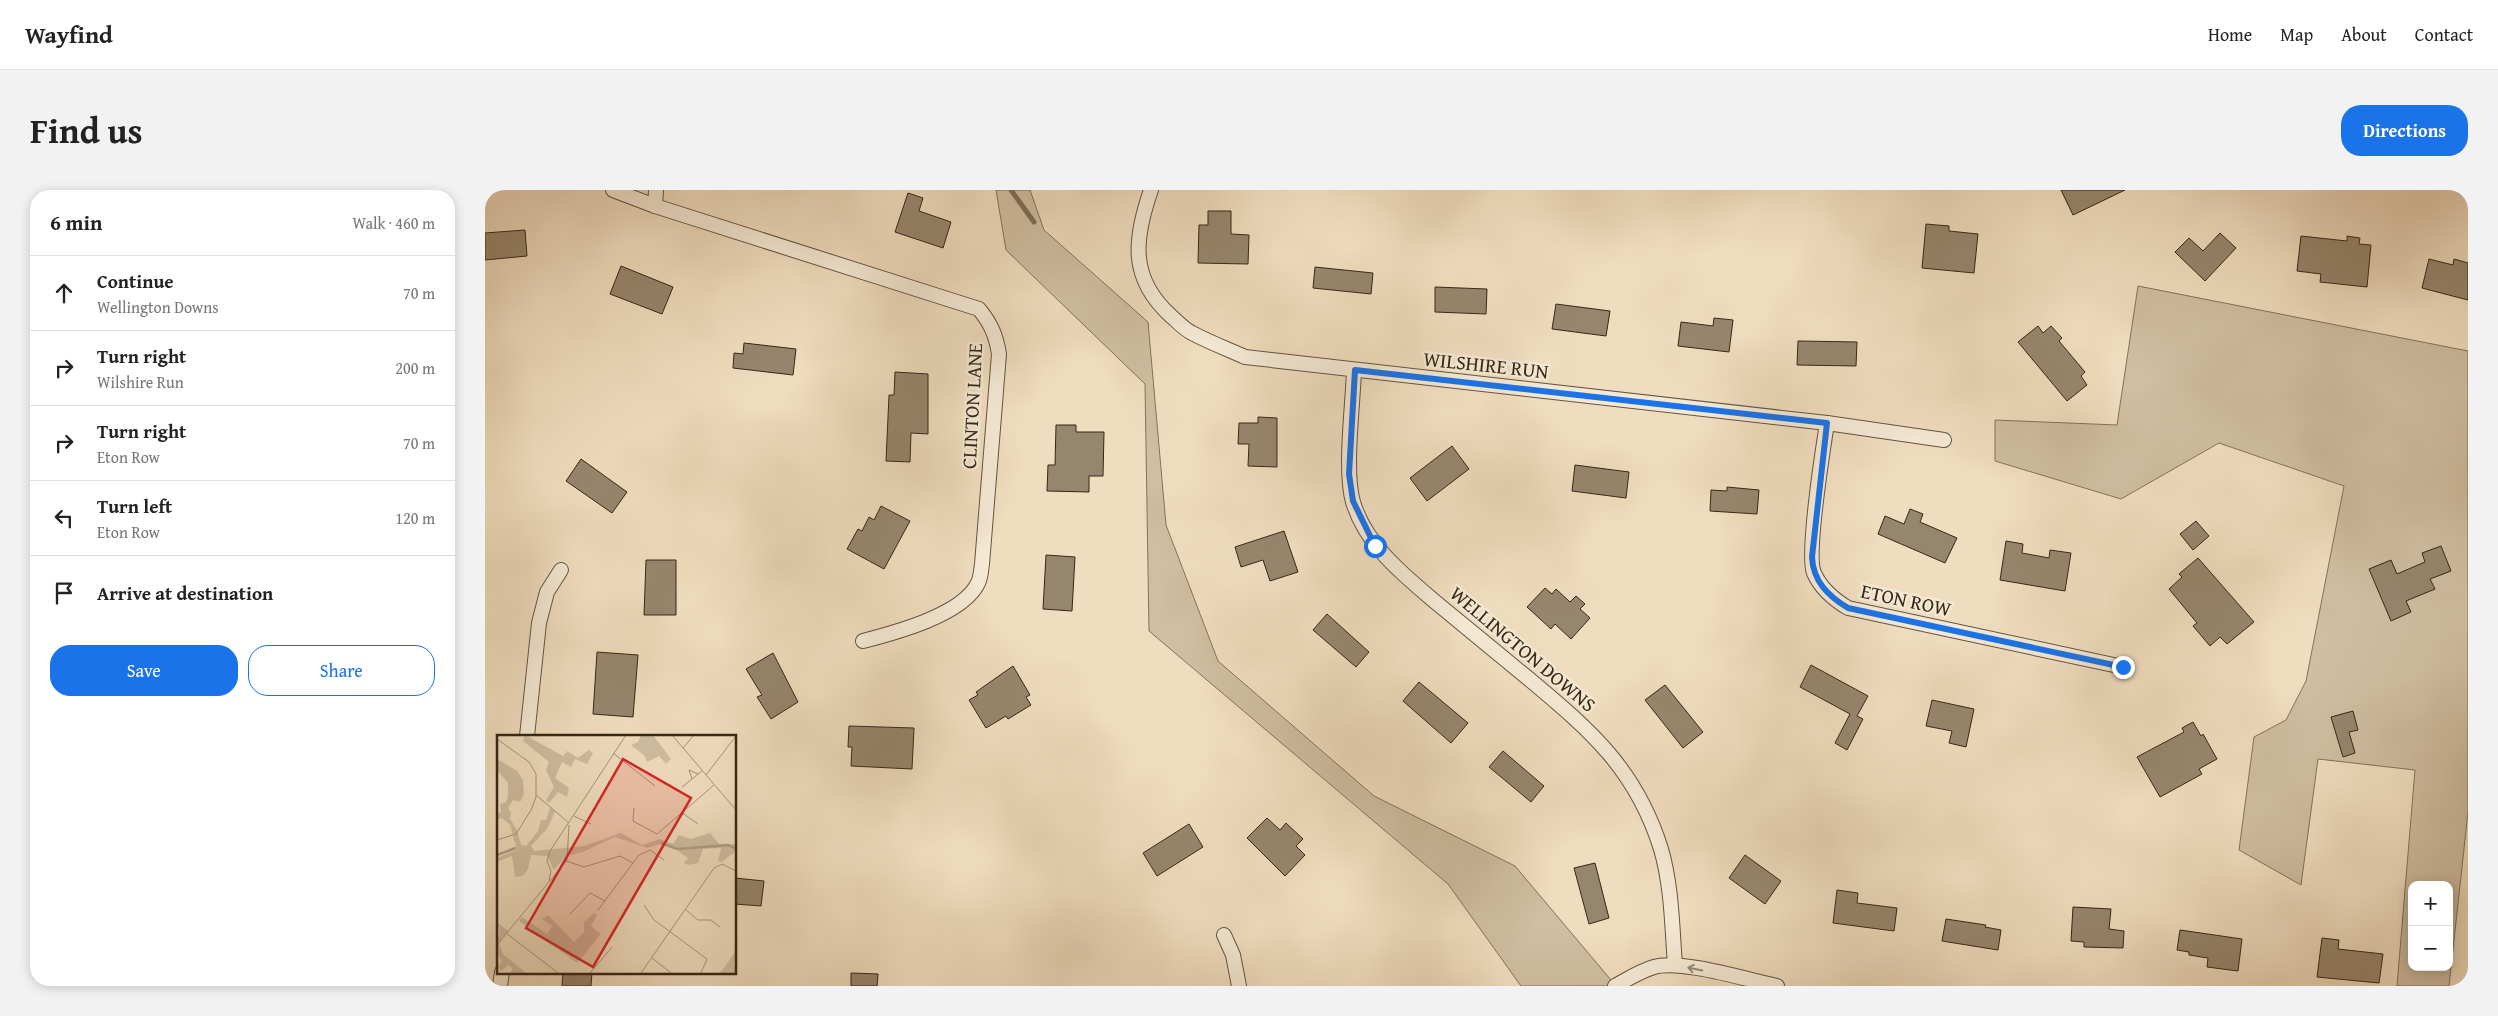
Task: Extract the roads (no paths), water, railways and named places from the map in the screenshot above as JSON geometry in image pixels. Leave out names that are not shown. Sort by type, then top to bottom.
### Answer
[{"type":"street","name":"CLINTON LANE","points":[[613,190],[655,206],[979,309],[990,322],[997,337],[999,354],[982,564],[978,583],[957,604],[926,621],[863,641]]},
{"type":"street","points":[[655,206],[656,190]]},
{"type":"street","name":"WILSHIRE RUN","points":[[1151,190],[1139,224],[1137,246],[1146,286],[1160,306],[1190,332],[1245,356],[1827,423],[1944,440]]},
{"type":"street","name":"WELLINGTON DOWNS","points":[[1355,370],[1349,474],[1353,501],[1360,519],[1375,546],[1407,578],[1585,726],[1633,785],[1650,818],[1669,881],[1675,965]]},
{"type":"street","name":"ETON ROW","points":[[1827,423],[1812,557],[1813,571],[1831,597],[1848,608],[2123,667]]},
{"type":"street","points":[[527,735],[539,623],[547,592],[561,570]]},
{"type":"street","points":[[1224,936],[1233,955],[1239,986]]},
{"type":"street","points":[[1615,986],[1654,967],[1675,965],[1777,986]]},
{"type":"waterway","points":[[1011,190],[1034,222]]}]
